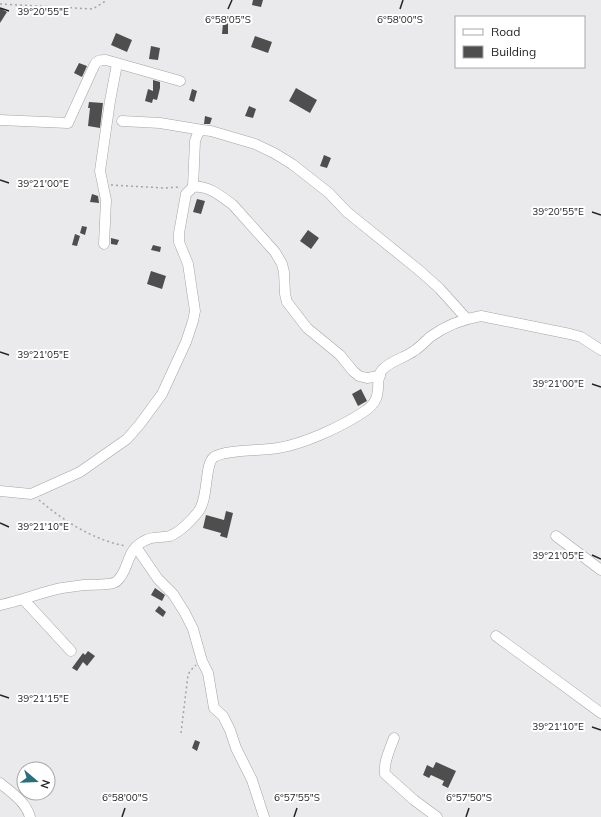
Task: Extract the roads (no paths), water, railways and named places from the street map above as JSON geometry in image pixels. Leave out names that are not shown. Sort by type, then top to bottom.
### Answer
[{"type":"street","points":[[0,120],[68,123],[96,61],[106,60],[180,81]]},
{"type":"street","points":[[104,244],[106,206],[100,171],[104,135],[117,64]]},
{"type":"street","points":[[122,121],[160,123],[207,130],[255,144],[274,153],[292,164],[329,193],[363,226],[420,271],[439,288],[466,318]]},
{"type":"street","points":[[193,187],[195,141],[198,133],[202,130]]},
{"type":"street","points":[[0,491],[31,494],[80,472],[127,439],[162,394],[186,342],[195,311],[188,264],[179,242],[179,233],[186,194],[193,187],[202,186],[218,194],[233,205],[275,252],[282,264],[284,272],[287,302],[307,328],[346,360],[353,371],[359,376],[367,378],[380,376]]},
{"type":"street","points":[[0,605],[24,600],[61,589],[93,584],[114,583],[121,576],[131,552],[136,547],[145,540],[170,536],[183,527],[198,512],[206,490],[210,462],[214,457],[228,453],[278,448],[328,431],[366,410],[374,403],[378,394],[382,370],[413,352],[431,336],[466,318],[481,316],[570,334],[581,337],[601,350]]},
{"type":"street","points":[[556,536],[601,570]]},
{"type":"street","points":[[136,547],[158,579],[173,594],[186,613],[193,630],[202,661],[208,673],[214,708],[223,716],[230,730],[236,748],[252,780],[264,817]]},
{"type":"street","points":[[24,600],[71,651]]},
{"type":"street","points":[[496,636],[601,713]]},
{"type":"street","points":[[394,738],[387,757],[385,774],[414,800],[437,817]]},
{"type":"street","points":[[0,783],[25,805],[30,817]]}]
